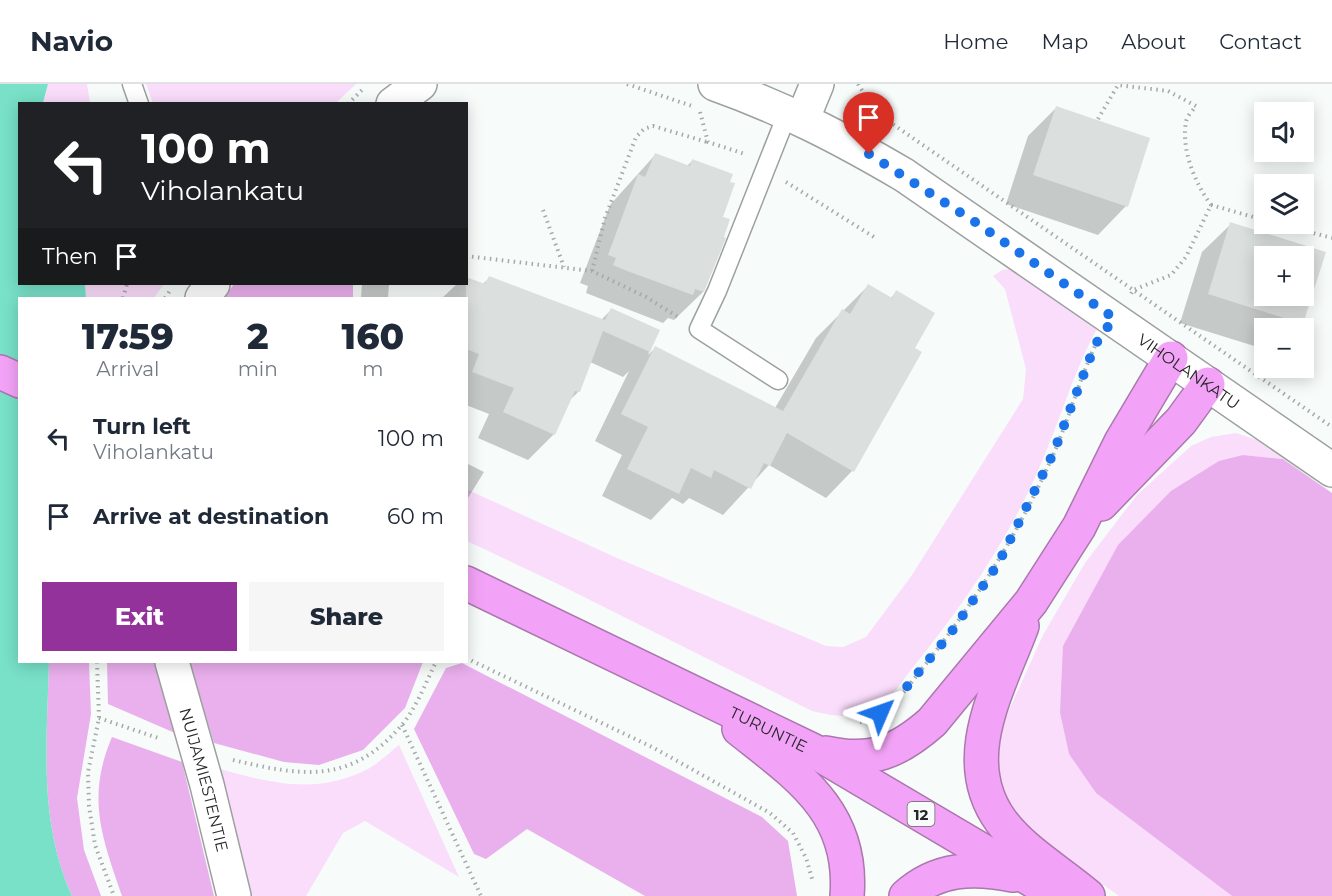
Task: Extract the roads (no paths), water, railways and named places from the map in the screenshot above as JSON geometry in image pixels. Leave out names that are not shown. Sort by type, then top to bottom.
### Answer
[{"type":"highway","points":[[812,750],[842,757],[864,758],[899,747],[914,738],[932,722],[1031,602],[1079,527],[1121,442],[1171,358]]},
{"type":"highway","points":[[0,372],[18,380]]},
{"type":"highway","points":[[1079,527],[1181,421],[1208,384]]},
{"type":"highway","name":"TURUNTIE","points":[[468,584],[812,750],[1059,896]]},
{"type":"highway","points":[[1031,602],[982,736],[979,764],[986,793],[1001,821],[1023,843],[1088,896]]},
{"type":"highway","points":[[691,690],[795,773],[820,797],[837,825],[846,852],[847,896]]},
{"type":"highway","points":[[906,896],[924,880],[944,873],[973,870],[1029,878]]},
{"type":"main road","points":[[396,102],[420,84]]},
{"type":"main road","points":[[707,96],[795,115],[817,84]]},
{"type":"main road","name":"VIHOLANKATU","points":[[795,115],[835,134],[904,175],[1332,470]]},
{"type":"main road","points":[[203,297],[212,285]]},
{"type":"main road","name":"NUIJAMIESTENTIE","points":[[172,663],[207,785],[234,896]]},
{"type":"lane","points":[[132,84],[138,102]]},
{"type":"lane","points":[[778,380],[699,329],[795,115]]}]
